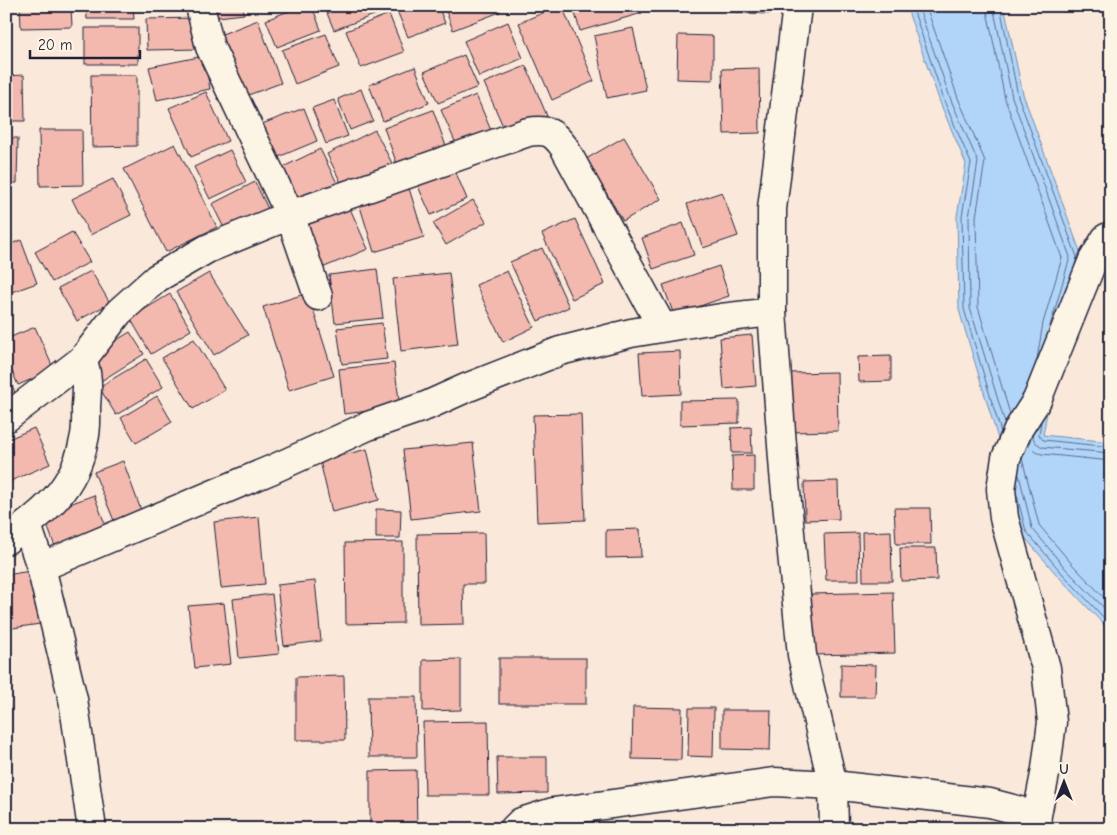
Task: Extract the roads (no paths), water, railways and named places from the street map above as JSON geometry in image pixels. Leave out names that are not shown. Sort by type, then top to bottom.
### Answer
[{"type":"street","points":[[200,6],[210,47],[290,214],[318,296]]},
{"type":"street","points":[[797,6],[772,209],[772,312],[784,472],[802,655],[833,785],[834,829]]},
{"type":"street","points":[[6,418],[82,360],[120,312],[157,278],[207,249],[290,214],[528,132],[539,130],[549,132],[557,137],[564,147],[662,328]]},
{"type":"street","points":[[514,829],[521,822],[553,812],[774,782],[833,785],[990,803],[1016,810],[1037,824],[1052,722],[1046,668],[1004,518],[1001,489],[1006,458],[1019,428],[1037,400],[1093,260],[1106,238],[1111,236]]},
{"type":"street","points":[[41,567],[345,436],[426,406],[560,351],[631,333],[721,318],[772,312]]},
{"type":"street","points":[[82,360],[87,390],[85,439],[77,466],[56,500],[16,532],[41,567],[73,699],[92,829]]},
{"type":"water","points":[[906,6],[1004,6],[1023,94],[1082,257],[1062,327],[1043,435],[1111,442],[1111,626],[1106,627],[1021,533],[999,442],[959,310],[957,216],[966,164],[941,105]]}]
